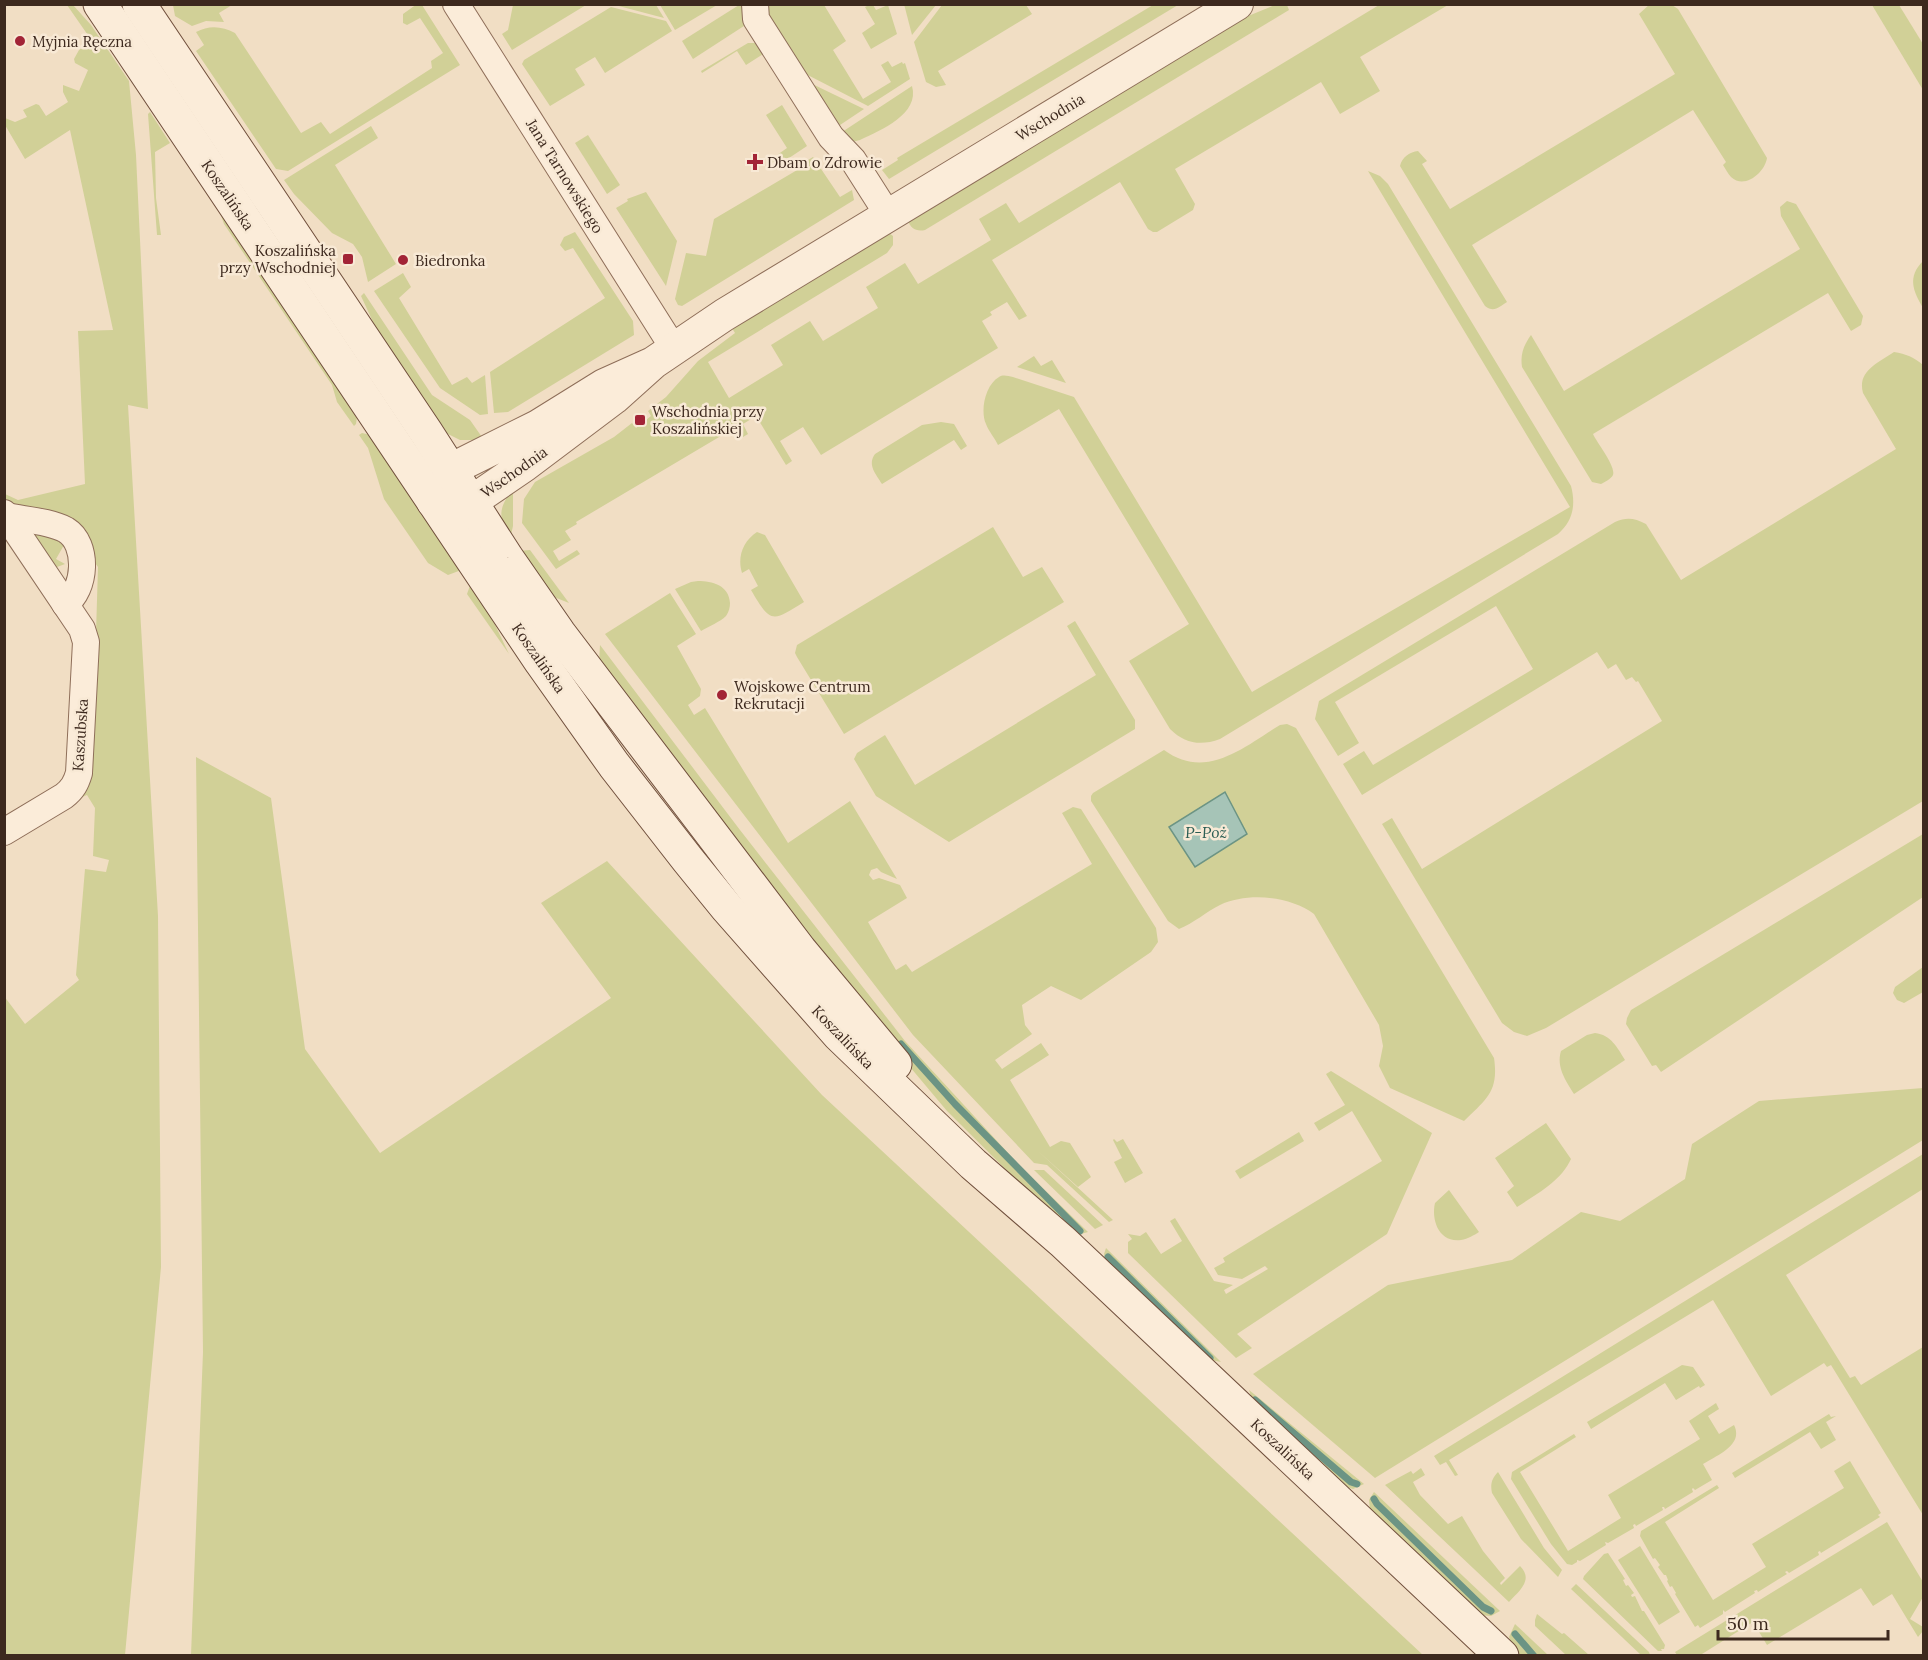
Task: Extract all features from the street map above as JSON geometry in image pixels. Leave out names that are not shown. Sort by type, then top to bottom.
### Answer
[{"type":"main road","name":"Koszalińska","points":[[100,4],[433,502],[598,742],[727,908],[839,1035],[873,1068],[973,1164],[1063,1242],[1502,1656]]},
{"type":"main road","name":"Koszalińska","points":[[139,4],[507,558],[573,652],[800,950],[901,1070],[1063,1242]]},
{"type":"street","name":"Jana Tarnowskiego","points":[[456,4],[664,356]]},
{"type":"street","name":"Wschodnia","points":[[433,502],[471,502],[525,465],[614,398],[664,356],[724,315],[1218,9]]},
{"type":"street","points":[[755,12],[831,137],[853,160],[888,214]]},
{"type":"street","name":"Wschodnia","points":[[450,470],[538,426],[604,385],[664,356]]},
{"type":"street","points":[[433,502],[450,470]]},
{"type":"street","name":"Kaszubska","points":[[5,514],[57,526],[75,538],[79,548],[82,572],[73,599],[65,604]]},
{"type":"street","name":"Kaszubska","points":[[4,832],[64,796],[76,783],[79,773],[86,642],[82,629],[5,514]]},
{"type":"shaded area","points":[[173,4],[232,5],[219,13],[224,22],[206,21],[192,26],[175,16]]},
{"type":"shaded area","points":[[417,4],[422,5],[460,65],[288,171],[276,169],[196,51],[204,45],[196,32],[216,27],[235,33],[301,133],[321,122],[330,134],[432,68],[431,61],[443,53],[420,18],[407,25],[403,23],[403,14]]},
{"type":"shaded area","points":[[513,4],[586,5],[512,50],[502,34],[508,30]]},
{"type":"shaded area","points":[[904,4],[936,4],[912,35]]},
{"type":"shaded area","points":[[1650,4],[1672,5],[1678,9],[1767,158],[1762,169],[1754,178],[1748,180],[1736,180],[1731,177],[1723,165],[1726,162],[1693,110],[1472,245],[1507,302],[1496,308],[1488,308],[1400,166],[1401,163],[1412,152],[1418,151],[1427,161],[1422,164],[1450,209],[1675,74],[1639,14]]},
{"type":"shaded area","points":[[67,5],[73,5],[91,25],[129,81],[136,155],[148,409],[128,405],[158,916],[161,1267],[125,1655],[5,1655],[4,996],[25,1024],[79,980],[76,975],[85,869],[106,872],[109,860],[93,856],[95,808],[87,795],[82,797],[96,633],[98,567],[86,550],[4,498],[5,494],[18,500],[85,484],[78,331],[113,330],[70,130],[25,159],[5,125],[5,118],[15,122],[27,117],[23,110],[36,104],[46,116],[68,102],[63,92],[63,85],[79,91],[88,70],[75,63],[74,59],[79,50],[92,41]]},
{"type":"shaded area","points":[[615,5],[656,5],[664,18]]},
{"type":"shaded area","points":[[660,5],[717,5],[675,30]]},
{"type":"shaded area","points":[[739,5],[747,5],[747,24],[693,59],[682,41]]},
{"type":"shaded area","points":[[763,5],[824,5],[846,41],[833,50],[863,99],[891,82],[881,65],[888,61],[892,67],[902,62],[905,63],[910,79],[868,106],[798,70]]},
{"type":"shaded area","points":[[873,5],[876,10],[888,5],[897,34],[871,49],[862,33],[875,24],[865,7]]},
{"type":"shaded area","points":[[942,5],[1026,5],[1032,14],[938,71],[946,85],[936,87],[926,82],[914,42]]},
{"type":"shaded area","points":[[1153,5],[1178,5],[889,179],[882,170],[898,160],[897,158]]},
{"type":"shaded area","points":[[1275,5],[1287,5],[1289,10],[925,230],[916,230],[910,225],[908,220],[1214,30]]},
{"type":"shaded area","points":[[1379,5],[1448,5],[1360,57],[1380,91],[1340,114],[1321,82],[1175,169],[1195,204],[1193,210],[1157,232],[1148,229],[1120,182],[992,260],[1027,316],[1019,320],[1007,302],[990,312],[992,315],[982,321],[998,348],[821,455],[803,427],[780,441],[792,461],[786,465],[756,416],[743,424],[748,434],[743,437],[736,427],[576,522],[577,524],[565,531],[571,540],[553,551],[559,561],[577,550],[580,554],[556,569],[522,523],[524,499],[535,482],[614,437],[632,423],[636,428],[651,416],[648,411],[666,397],[698,361],[735,333],[730,325],[889,233],[893,236],[893,245],[887,253],[708,362],[729,398],[783,365],[771,345],[810,321],[823,341],[878,308],[866,287],[905,263],[918,284],[991,240],[979,219],[1006,203],[1019,223]]},
{"type":"shaded area","points":[[1872,5],[1899,5],[1923,44],[1923,90]]},
{"type":"shaded area","points":[[611,7],[666,21],[672,31],[605,73],[595,57],[575,69],[585,85],[550,106],[522,64],[524,60]]},
{"type":"shaded area","points":[[748,43],[758,43],[768,51],[746,65],[737,51],[702,73],[701,71]]},
{"type":"shaded area","points":[[804,80],[864,109],[834,129]]},
{"type":"shaded area","points":[[912,86],[913,96],[910,105],[905,113],[888,126],[852,142],[839,134]]},
{"type":"shaded area","points":[[782,105],[807,146],[789,158],[779,158],[772,163],[770,160],[787,148],[766,115]]},
{"type":"shaded area","points":[[150,112],[170,143],[155,152],[156,198],[161,235],[157,235],[148,114]]},
{"type":"shaded area","points":[[371,126],[378,138],[335,165],[396,264],[368,282],[362,257],[353,244],[332,233],[294,194],[284,180]]},
{"type":"shaded area","points":[[588,135],[620,185],[607,194],[575,143]]},
{"type":"shaded area","points":[[813,157],[840,197],[852,190],[854,200],[682,306],[678,305],[675,299],[686,253],[706,256],[714,219],[809,163],[808,160]]},
{"type":"shaded area","points":[[1368,171],[1380,176],[1388,184],[1571,486],[1572,512],[1567,524],[1558,534],[1220,739],[1200,743],[1187,741],[1170,729],[1129,661],[1189,624],[1059,409],[998,445],[984,419],[987,392],[994,381],[1004,375],[1074,397],[1252,692],[1570,507]]},
{"type":"shaded area","points":[[646,192],[677,241],[666,286],[616,208],[628,201],[627,199]]},
{"type":"shaded area","points":[[214,195],[358,409],[354,426],[337,402],[332,385],[224,224]]},
{"type":"shaded area","points":[[1787,201],[1796,204],[1863,316],[1861,325],[1851,331],[1828,293],[1593,434],[1609,460],[1613,475],[1601,484],[1592,482],[1522,367],[1526,342],[1531,335],[1564,391],[1800,249],[1781,216],[1780,207]]},
{"type":"shaded area","points":[[575,232],[633,321],[634,335],[508,412],[494,413],[490,372],[605,298],[573,248],[565,251],[560,245],[564,237]]},
{"type":"shaded area","points":[[1923,261],[1923,308],[1914,290],[1913,278]]},
{"type":"shaded area","points":[[403,273],[411,287],[399,298],[452,385],[467,377],[472,383],[485,375],[488,414],[480,415],[440,388],[374,291]]},
{"type":"shaded area","points":[[364,293],[432,395],[470,420],[484,440],[460,440],[442,431],[386,350],[361,296]]},
{"type":"shaded area","points":[[1894,352],[1910,356],[1923,365],[1923,801],[1546,1028],[1527,1036],[1514,1032],[1502,1023],[1382,824],[1392,818],[1422,869],[1662,721],[1638,681],[1636,682],[1632,677],[1626,680],[1616,664],[1608,669],[1597,652],[1362,795],[1343,764],[1364,751],[1373,765],[1533,669],[1496,606],[1335,702],[1359,743],[1338,756],[1315,719],[1319,701],[1619,520],[1638,520],[1646,524],[1681,580],[1896,449],[1863,393],[1862,385],[1870,368]]},
{"type":"shaded area","points":[[1034,356],[1041,366],[1052,360],[1066,383],[1017,367]]},
{"type":"shaded area","points":[[941,422],[954,424],[967,446],[961,450],[954,440],[882,484],[872,466],[875,454],[922,425]]},
{"type":"shaded area","points":[[362,433],[375,436],[464,569],[448,575],[428,563],[384,499],[368,448],[359,435]]},
{"type":"shaded area","points":[[513,489],[513,526],[510,539],[503,525],[501,513]]},
{"type":"shaded area","points":[[993,527],[1023,577],[1042,567],[1064,602],[844,734],[797,657],[795,653],[797,645]]},
{"type":"shaded area","points":[[28,528],[56,532],[64,545],[56,559],[65,564],[53,567]]},
{"type":"shaded area","points":[[757,532],[765,535],[804,602],[778,616],[768,614],[751,590],[758,586],[749,569],[742,573],[740,561],[742,550]]},
{"type":"shaded area","points":[[530,550],[569,603],[549,595],[518,551]]},
{"type":"shaded area","points":[[472,580],[477,587],[509,654],[467,594]]},
{"type":"shaded area","points":[[698,581],[719,585],[727,592],[730,603],[726,616],[701,631],[675,589]]},
{"type":"shaded area","points":[[670,593],[696,634],[677,646],[701,689],[700,696],[688,705],[694,715],[705,708],[788,843],[850,801],[897,879],[877,868],[871,870],[869,875],[873,880],[879,878],[900,885],[907,898],[868,922],[896,970],[906,964],[912,972],[1092,864],[1062,813],[1073,807],[1081,809],[1156,928],[1158,942],[1151,952],[1081,1000],[1051,986],[1022,1005],[1025,1025],[1032,1034],[995,1060],[1002,1069],[1041,1043],[1049,1055],[1010,1080],[1050,1147],[1061,1141],[1070,1143],[1091,1177],[1078,1187],[1038,1151],[1113,1220],[1109,1222],[1047,1165],[1034,1163],[913,1035],[605,634]]},
{"type":"shaded area","points":[[1075,621],[1135,720],[1135,729],[949,842],[876,796],[854,759],[857,753],[885,735],[915,785],[1096,675],[1067,626]]},
{"type":"shaded area","points":[[600,645],[740,830],[905,1041],[1020,1166],[1088,1232],[1081,1234],[1067,1230],[947,1111],[868,1017],[599,663]]},
{"type":"shaded area","points":[[1287,724],[1296,728],[1494,1058],[1493,1087],[1464,1121],[1390,1088],[1379,1066],[1383,1046],[1379,1025],[1314,914],[1293,903],[1281,900],[1243,898],[1220,905],[1179,929],[1168,921],[1091,801],[1093,793],[1164,750],[1180,759],[1210,762],[1239,751],[1280,725]]},
{"type":"shaded area","points":[[196,757],[271,798],[305,1049],[380,1153],[611,998],[541,903],[607,861],[822,1095],[1423,1655],[191,1655],[203,1352]]},
{"type":"shaded area","points":[[1923,834],[1923,897],[1661,1072],[1656,1065],[1652,1066],[1626,1024],[1631,1010]]},
{"type":"shaded area","points":[[1923,967],[1923,992],[1904,1003],[1897,1000],[1893,993],[1895,987]]},
{"type":"shaded area","points":[[1595,1033],[1609,1039],[1625,1060],[1574,1094],[1561,1068],[1561,1051],[1587,1035]]},
{"type":"shaded area","points":[[1331,1071],[1432,1133],[1387,1234],[1237,1334],[1252,1348],[1236,1358],[1128,1253],[1128,1242],[1132,1239],[1128,1234],[1140,1236],[1146,1232],[1161,1254],[1182,1241],[1170,1221],[1175,1218],[1214,1281],[1233,1285],[1224,1290],[1226,1294],[1268,1269],[1265,1266],[1242,1279],[1218,1275],[1214,1268],[1225,1262],[1223,1258],[1382,1161],[1352,1111],[1319,1131],[1314,1123],[1345,1105],[1326,1074]]},
{"type":"shaded area","points":[[1923,1088],[1923,1140],[1375,1478],[1253,1374],[1388,1285],[1512,1260],[1581,1212],[1620,1221],[1685,1179],[1692,1144],[1759,1101]]},
{"type":"shaded area","points":[[1546,1123],[1571,1159],[1555,1180],[1517,1207],[1507,1192],[1514,1186],[1495,1158]]},
{"type":"shaded area","points":[[1299,1132],[1304,1141],[1240,1179],[1235,1171]]},
{"type":"shaded area","points":[[1114,1139],[1117,1142],[1123,1139],[1143,1173],[1125,1183],[1114,1162],[1122,1158]]},
{"type":"shaded area","points":[[1923,1154],[1923,1189],[1786,1275],[1850,1378],[1855,1376],[1861,1385],[1923,1347],[1923,1515],[1831,1365],[1827,1367],[1824,1363],[1771,1396],[1713,1300],[1449,1460],[1458,1475],[1455,1476],[1446,1462],[1440,1465],[1434,1456]]},
{"type":"shaded area","points":[[1034,1170],[1044,1170],[1103,1225],[1095,1229]]},
{"type":"shaded area","points":[[1449,1190],[1479,1232],[1466,1239],[1447,1238],[1438,1229],[1434,1216],[1435,1203]]},
{"type":"shaded area","points":[[1106,1248],[1221,1362],[1211,1360],[1106,1261],[1104,1254]]},
{"type":"shaded area","points":[[1682,1365],[1693,1367],[1705,1385],[1700,1388],[1699,1386],[1676,1400],[1665,1383],[1591,1429],[1587,1422]]},
{"type":"shaded area","points":[[1249,1390],[1364,1484],[1353,1489],[1343,1486],[1252,1399]]},
{"type":"shaded area","points":[[1716,1403],[1719,1409],[1708,1416],[1719,1434],[1734,1425],[1736,1432],[1728,1449],[1703,1464],[1712,1480],[1695,1490],[1693,1488],[1693,1492],[1665,1509],[1662,1507],[1663,1510],[1636,1526],[1633,1525],[1634,1528],[1608,1543],[1605,1542],[1606,1545],[1580,1561],[1577,1560],[1572,1565],[1567,1564],[1551,1544],[1511,1479],[1512,1472],[1574,1434],[1576,1437],[1520,1472],[1568,1551],[1621,1518],[1608,1495],[1700,1439],[1689,1421]]},
{"type":"shaded area","points":[[1829,1414],[1831,1417],[1836,1416],[1826,1422],[1836,1440],[1821,1449],[1810,1432],[1735,1478],[1732,1473]]},
{"type":"shaded area","points":[[1850,1461],[1881,1513],[1878,1515],[1880,1517],[1821,1553],[1818,1552],[1819,1555],[1789,1573],[1785,1572],[1787,1574],[1758,1592],[1754,1591],[1755,1593],[1725,1612],[1723,1610],[1723,1614],[1700,1628],[1698,1625],[1695,1627],[1672,1586],[1670,1587],[1666,1575],[1658,1567],[1660,1565],[1655,1558],[1653,1559],[1640,1536],[1641,1531],[1717,1485],[1719,1488],[1665,1522],[1713,1600],[1766,1567],[1752,1544],[1844,1488],[1834,1471]]},
{"type":"shaded area","points":[[1421,1468],[1425,1475],[1413,1482],[1420,1495],[1448,1524],[1462,1516],[1483,1551],[1505,1578],[1500,1583],[1501,1585],[1520,1566],[1524,1571],[1526,1576],[1524,1585],[1509,1602],[1385,1485],[1411,1471],[1413,1474]]},
{"type":"shaded area","points":[[1498,1472],[1544,1548],[1562,1570],[1558,1577],[1521,1539],[1492,1493],[1492,1481]]},
{"type":"shaded area","points":[[1374,1492],[1500,1611],[1491,1616],[1479,1615],[1370,1511],[1369,1500]]},
{"type":"shaded area","points":[[1887,1522],[1923,1582],[1923,1597],[1910,1619],[1923,1627],[1918,1637],[1892,1594],[1873,1606],[1861,1588],[1767,1645],[1753,1622],[1703,1655],[1677,1655],[1675,1652]]},
{"type":"shaded area","points":[[1640,1546],[1680,1612],[1659,1625],[1618,1560]]},
{"type":"shaded area","points":[[1608,1553],[1625,1579],[1623,1580],[1626,1586],[1628,1585],[1634,1593],[1632,1597],[1635,1596],[1642,1611],[1665,1645],[1662,1651],[1658,1651],[1583,1579],[1604,1554]]},
{"type":"shaded area","points":[[1576,1584],[1650,1655],[1641,1655],[1571,1589]]},
{"type":"shaded area","points":[[1537,1614],[1589,1655],[1566,1655],[1535,1626]]},
{"type":"shaded area","points":[[1515,1624],[1548,1655],[1519,1655],[1514,1651],[1509,1637]]},
{"type":"water","name":"P-Poż","points":[[1225,792],[1247,834],[1195,867],[1169,827]]},
{"type":"waterway","points":[[901,1044],[955,1104],[1080,1231]]},
{"type":"waterway","points":[[1108,1257],[1210,1358]]},
{"type":"waterway","points":[[1255,1400],[1351,1482],[1357,1484]]},
{"type":"waterway","points":[[1374,1499],[1483,1607],[1491,1611]]},
{"type":"waterway","points":[[1515,1634],[1534,1656]]},
{"type":"place","name":"Myjnia Ręczna","points":[[20,41]]},
{"type":"place","name":"Dbam o Zdrowie","points":[[755,162]]},
{"type":"place","name":"Koszalińska przy Wschodniej","points":[[348,259]]},
{"type":"place","name":"Biedronka","points":[[403,260]]},
{"type":"place","name":"Wschodnia przy Koszalińskiej","points":[[640,420]]},
{"type":"place","name":"Wojskowe Centrum Rekrutacji","points":[[722,695]]}]
